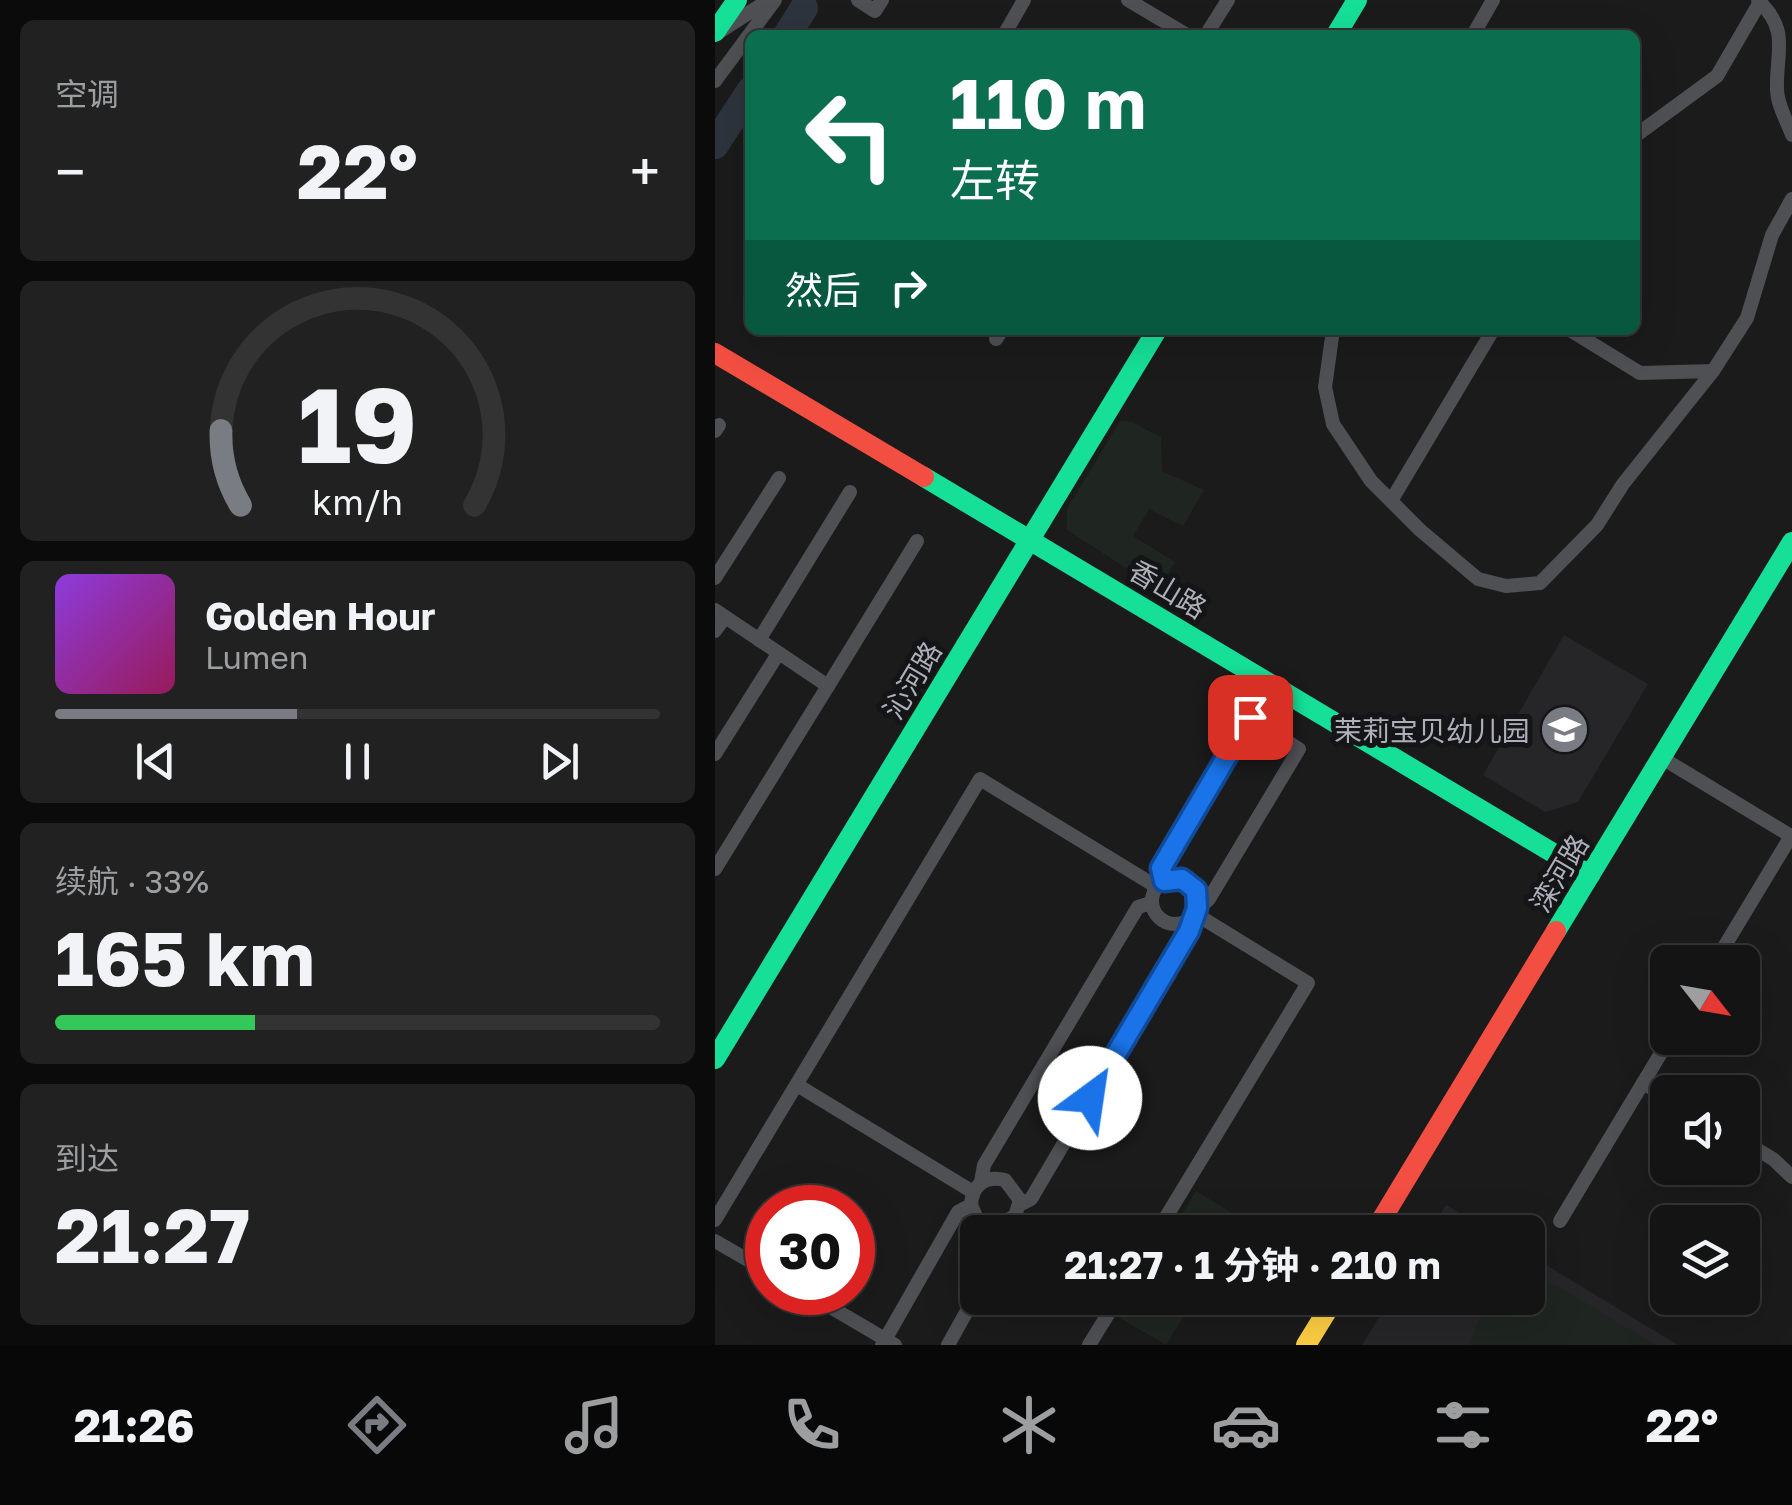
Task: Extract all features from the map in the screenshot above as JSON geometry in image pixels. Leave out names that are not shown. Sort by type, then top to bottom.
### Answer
[{"type":"street","points":[[715,34],[737,0]]},
{"type":"street","points":[[715,34],[772,0]]},
{"type":"street","points":[[751,30],[772,0]]},
{"type":"street","points":[[857,0],[875,10],[882,0]]},
{"type":"street","points":[[1007,30],[1024,0]]},
{"type":"street","points":[[1128,0],[1179,30]]},
{"type":"street","points":[[1210,30],[1228,0]]},
{"type":"street","points":[[1339,30],[1357,0]]},
{"type":"street","points":[[1476,30],[1493,0]]},
{"type":"street","points":[[1640,132],[1717,76],[1759,1],[1774,16],[1781,44],[1777,94],[1792,135]]},
{"type":"street","points":[[715,80],[745,38]]},
{"type":"street","points":[[1332,335],[1325,388],[1333,424],[1371,481],[1478,579],[1507,586],[1540,582],[1597,526],[1623,484],[1713,371],[1747,318],[1772,235],[1792,199]]},
{"type":"street","name":"沁河路","points":[[715,1058],[1154,335]]},
{"type":"street","points":[[1391,501],[1490,335]]},
{"type":"street","points":[[1578,335],[1640,373],[1713,371]]},
{"type":"street","name":"香山路","points":[[715,352],[1590,875]]},
{"type":"street","points":[[715,578],[779,478]]},
{"type":"street","points":[[759,640],[851,492]]},
{"type":"street","points":[[715,869],[917,541]]},
{"type":"street","name":"滦河路","points":[[1384,1215],[1792,542]]},
{"type":"street","points":[[715,631],[720,613],[828,686]]},
{"type":"street","points":[[715,754],[778,654]]},
{"type":"street","points":[[842,1315],[887,1343],[958,1212],[975,1193],[984,1165],[1138,907],[1151,903],[1160,884],[1161,868],[1250,717],[1299,749],[1209,899],[1186,922],[1168,923],[1151,903]]},
{"type":"street","points":[[1661,758],[1792,835],[1725,945]]},
{"type":"street","points":[[715,1220],[981,779],[1160,884],[1182,879],[1190,883],[1198,899],[1189,931],[1031,1198],[1016,1215]]},
{"type":"street","points":[[1167,1215],[1308,984],[1194,913]]},
{"type":"street","points":[[1560,1222],[1660,1055]]},
{"type":"street","points":[[1643,1083],[1650,1087]]},
{"type":"street","points":[[797,1084],[975,1193],[982,1215]]},
{"type":"street","points":[[1760,1151],[1792,1178]]},
{"type":"street","points":[[975,1193],[1005,1180],[1017,1192],[1014,1215]]},
{"type":"street","points":[[715,1240],[745,1258]]},
{"type":"street","points":[[949,1345],[965,1315]]},
{"type":"street","points":[[1089,1345],[1108,1315]]},
{"type":"street","points":[[1306,1345],[1325,1315]]},
{"type":"shaded area","points":[[1120,421],[1132,422],[1161,437],[1162,471],[1204,490],[1183,526],[1149,509],[1133,536],[1175,562],[1159,589],[1067,530],[1067,509]]},
{"type":"shaded area","name":"茉莉宝贝幼儿园","points":[[1564,635],[1648,684],[1578,802],[1545,812],[1483,775]]},
{"type":"shaded area","points":[[1196,1191],[1235,1215],[1181,1215]]},
{"type":"shaded area","points":[[1446,1205],[1463,1215],[1440,1215]]},
{"type":"shaded area","points":[[1545,1264],[1678,1345],[1362,1345],[1381,1315],[1545,1315]]},
{"type":"shaded area","points":[[1545,1283],[1556,1285],[1655,1345],[1469,1345],[1483,1315],[1545,1315]]},
{"type":"shaded area","points":[[1122,1315],[1185,1315],[1166,1345],[1120,1318]]},
{"type":"waterway","points":[[790,30],[804,8]]},
{"type":"waterway","points":[[715,145],[745,99]]},
{"type":"traffic: fast","points":[[715,32],[737,0]]},
{"type":"traffic: fast","points":[[1339,30],[1357,0]]},
{"type":"traffic: fast","points":[[715,1059],[1154,335]]},
{"type":"traffic: fast","points":[[924,477],[1590,875]]},
{"type":"traffic: fast","points":[[1556,931],[1792,542]]},
{"type":"traffic: slow","points":[[1306,1345],[1325,1315]]},
{"type":"traffic: jam","points":[[715,353],[924,477]]},
{"type":"traffic: jam","points":[[1384,1215],[1556,931]]},
{"type":"place","name":"茉莉宝贝幼儿园","points":[[1565,730]]},
{"type":"route","points":[[1090,1098],[1189,931],[1197,908],[1196,890],[1182,879],[1164,881],[1161,868],[1250,717]]}]
